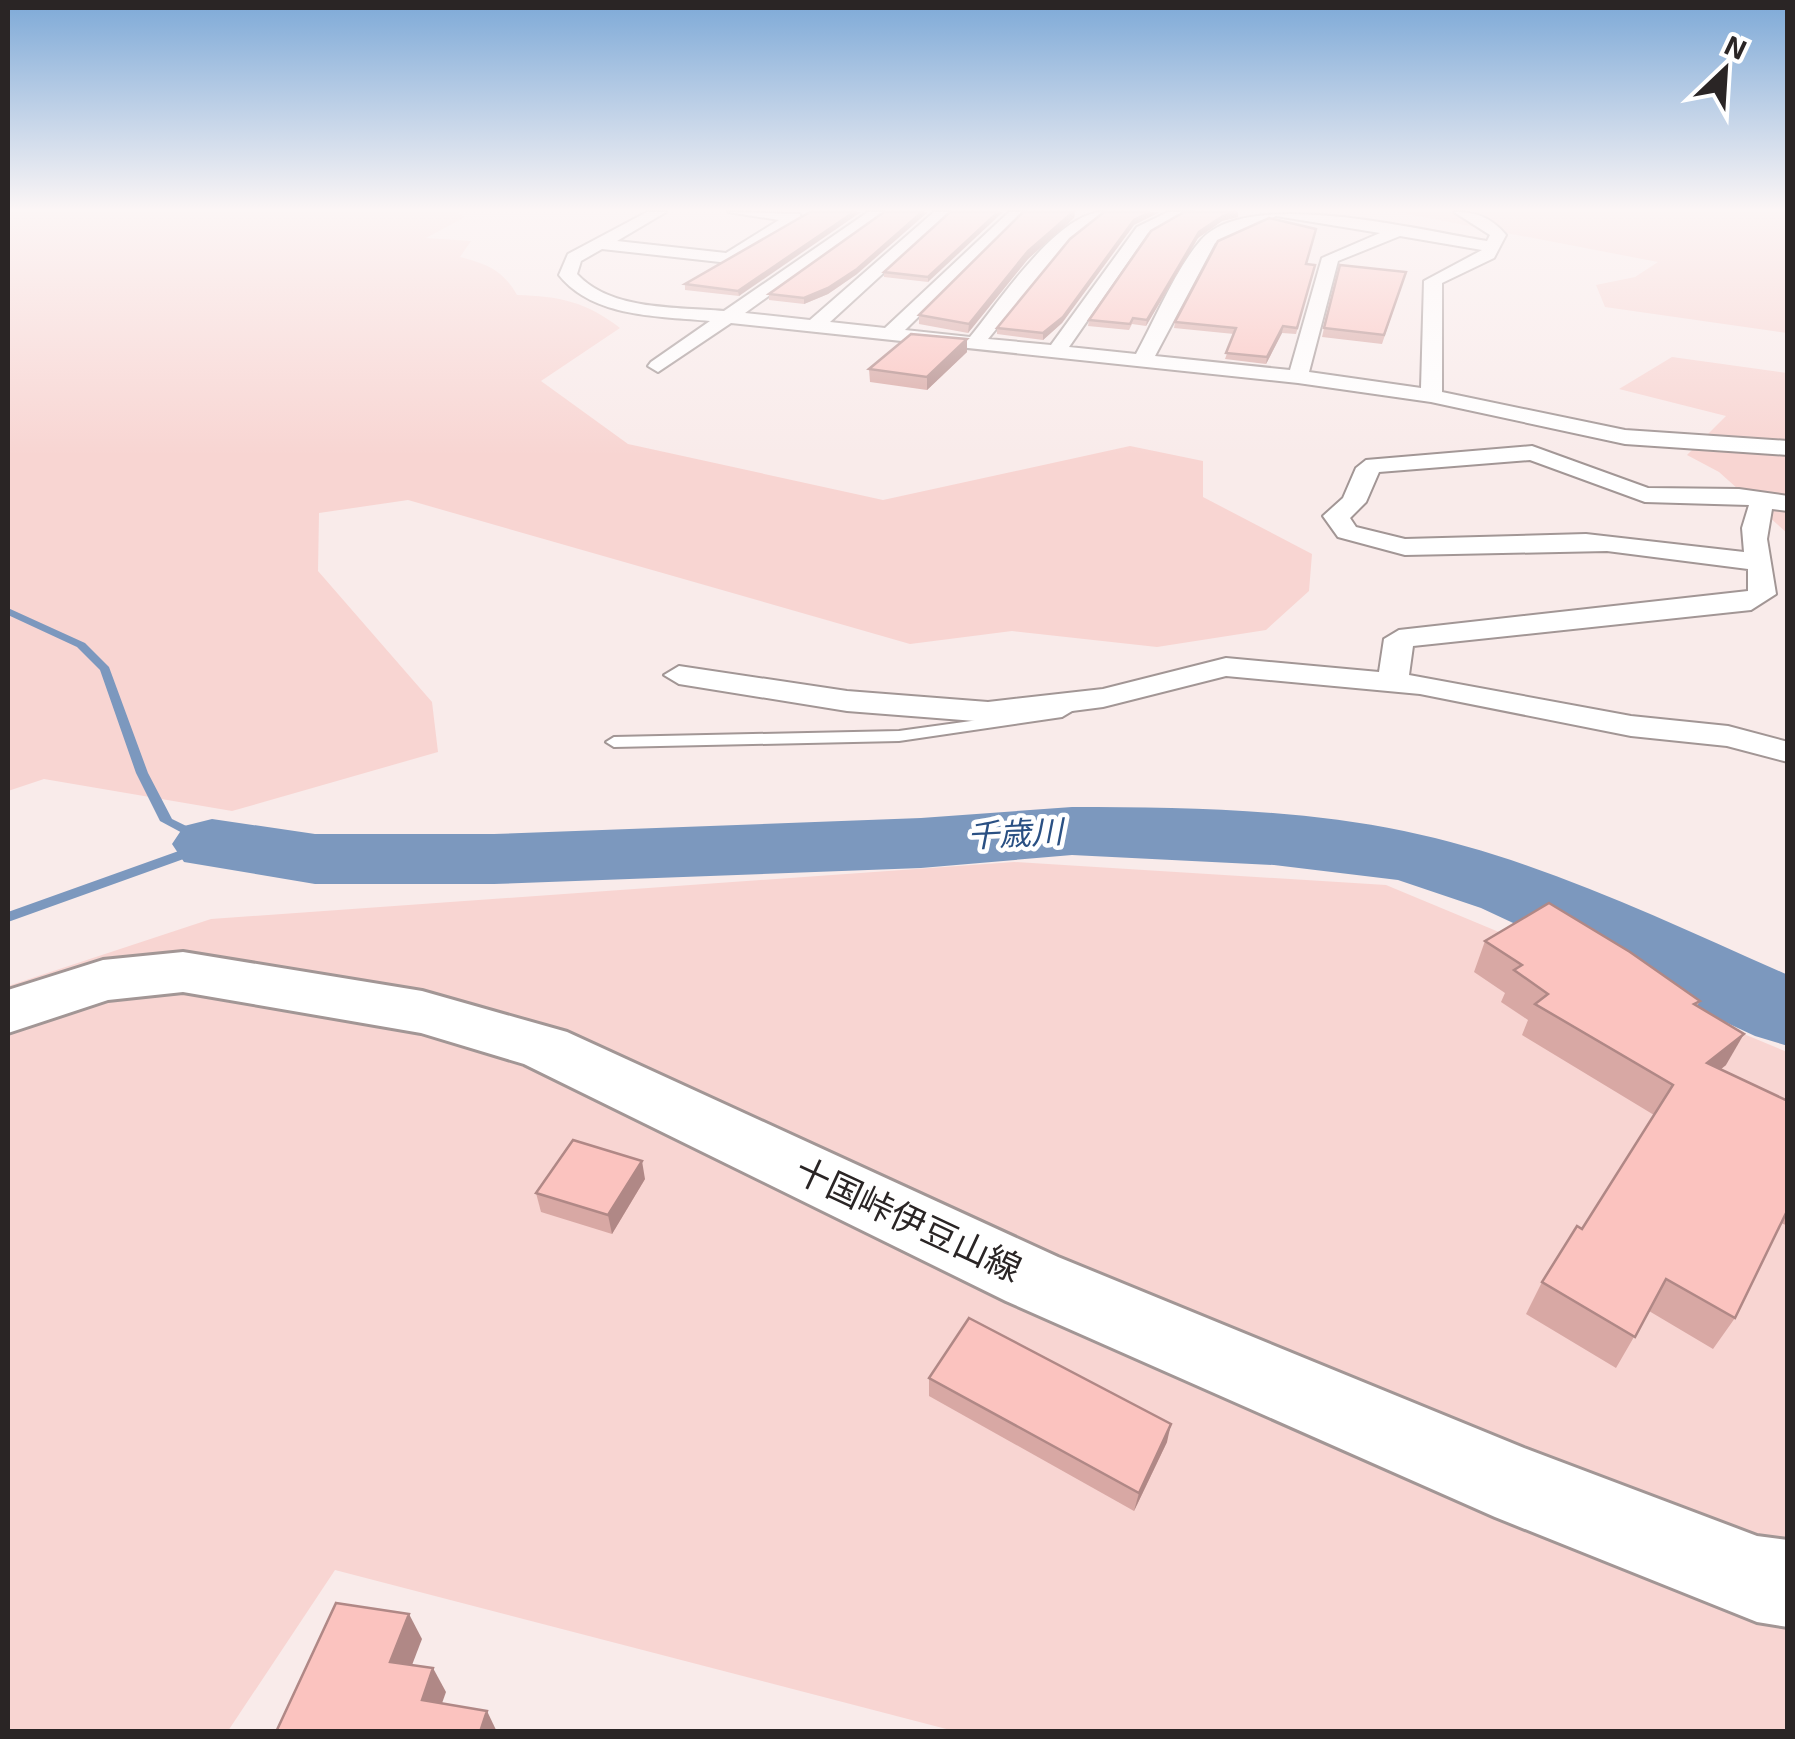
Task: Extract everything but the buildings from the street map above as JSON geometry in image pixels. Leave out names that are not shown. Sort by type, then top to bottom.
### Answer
[{"type":"main road","name":"十国峠伊豆山線","points":[[8,1012],[103,980],[183,972],[422,1012],[546,1048],[1032,1280],[1524,1488],[1757,1580],[1788,1584]]},
{"type":"street","points":[[590,293],[627,306],[725,318],[1298,377],[1431,396],[1625,437],[1788,448]]},
{"type":"street","points":[[658,366],[761,293]]},
{"type":"street","points":[[814,327],[852,293]]},
{"type":"street","points":[[889,335],[933,293]]},
{"type":"street","points":[[974,344],[1016,293]]},
{"type":"street","points":[[1056,352],[1097,293]]},
{"type":"street","points":[[1142,361],[1180,293]]},
{"type":"street","points":[[1298,377],[1321,293]]},
{"type":"street","points":[[1431,396],[1433,293]]},
{"type":"street","points":[[1756,562],[1586,542],[1469,549],[1382,541],[1347,532],[1336,516],[1354,502],[1368,468],[1374,465],[1523,452],[1645,495],[1776,502]]},
{"type":"street","points":[[1393,681],[1399,639],[1751,602],[1762,594],[1764,580],[1756,562],[1752,523],[1776,502]]},
{"type":"street","points":[[679,676],[847,700],[988,712],[1077,702],[1226,667],[1393,681],[1632,726],[1728,736],[1788,752]]},
{"type":"lane","points":[[614,742],[899,736],[1062,713],[1077,702]]},
{"type":"shaded area","points":[[8,293],[516,293],[572,302],[620,328],[541,381],[628,444],[883,500],[1130,446],[1203,461],[1203,497],[1312,554],[1309,591],[1266,630],[1157,647],[1012,631],[910,644],[408,500],[319,513],[318,571],[432,702],[438,752],[232,811],[44,779],[8,791]]},
{"type":"shaded area","points":[[1599,293],[1787,293],[1787,333],[1605,307]]},
{"type":"shaded area","points":[[1672,357],[1787,373],[1787,533],[1719,472],[1687,455],[1726,416],[1619,389]]},
{"type":"shaded area","points":[[1014,862],[1386,885],[1787,1052],[1787,1731],[954,1731],[335,1570],[228,1731],[8,1731],[8,986],[211,919]]},
{"type":"waterway","points":[[8,611],[81,645],[105,669],[142,773],[167,821],[212,844],[8,917]]},
{"type":"waterway","name":"千歳川","points":[[212,844],[315,859],[494,859],[921,843],[1072,831],[1274,840],[1393,854],[1511,889],[1604,927],[1788,1013]]}]
